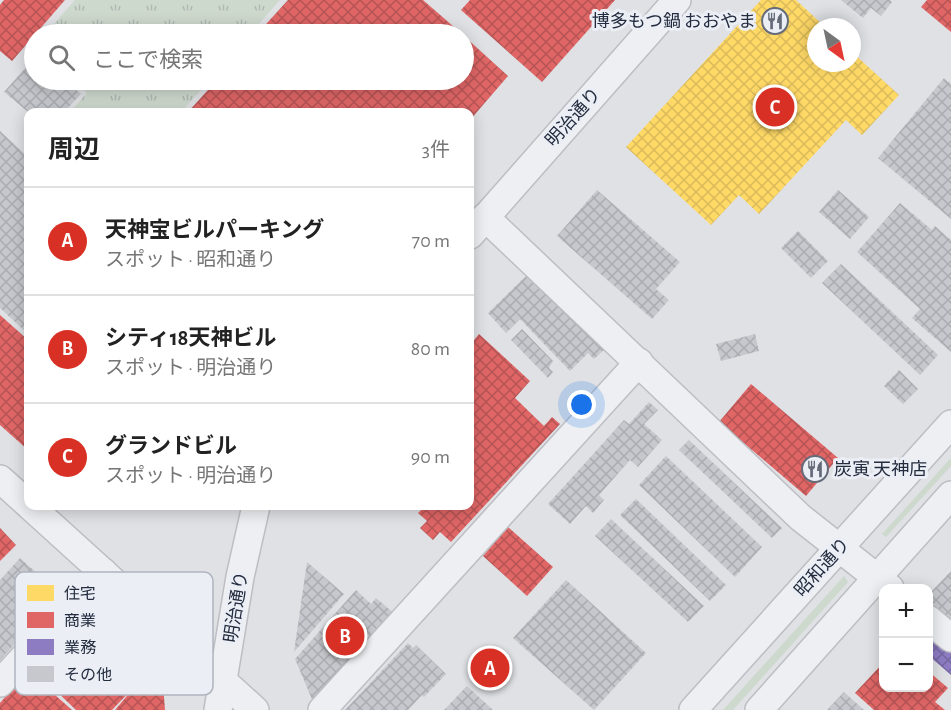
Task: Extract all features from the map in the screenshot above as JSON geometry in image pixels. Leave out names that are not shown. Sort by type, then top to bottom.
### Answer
[{"type":"street","name":"明治通り","points":[[477,226],[678,0]]},
{"type":"street","points":[[477,226],[639,362],[801,518],[884,584],[951,495]]},
{"type":"street","points":[[322,710],[639,362]]},
{"type":"street","name":"昭和通り","points":[[693,710],[951,424]]},
{"type":"street","points":[[0,479],[24,501]]},
{"type":"street","points":[[35,510],[103,572]]},
{"type":"street","name":"明治通り","points":[[218,710],[240,576],[255,510]]},
{"type":"street","points":[[759,710],[879,589]]},
{"type":"street","points":[[933,624],[951,638]]},
{"type":"street","points":[[0,683],[15,667]]},
{"type":"street","points":[[213,671],[255,710]]},
{"type":"green space","points":[[75,0],[280,0],[259,24],[54,24]]},
{"type":"green space","points":[[84,90],[201,90],[185,108],[74,108],[87,93]]},
{"type":"green space","points":[[951,458],[951,466],[886,537],[882,534]]},
{"type":"green space","points":[[844,576],[848,582],[733,710],[723,710]]},
{"type":"building: 住宅","points":[[761,0],[796,0],[815,18],[807,18],[807,72],[861,72],[861,60],[899,95],[862,135],[846,120],[759,214],[739,195],[711,225],[626,147]]},
{"type":"building: 商業","points":[[4,0],[65,0],[44,24],[24,24],[24,47],[12,61],[0,51],[0,5]]},
{"type":"building: 商業","points":[[288,0],[423,0],[451,24],[266,24]]},
{"type":"building: 商業","points":[[470,0],[615,0],[542,82],[461,10]]},
{"type":"building: 商業","points":[[927,0],[951,0],[951,32],[921,7]]},
{"type":"building: 商業","points":[[474,45],[508,76],[474,115],[474,108],[192,108],[208,90],[474,90]]},
{"type":"building: 商業","points":[[0,315],[24,336],[24,446],[0,425]]},
{"type":"building: 商業","points":[[479,334],[530,381],[515,398],[544,426],[552,417],[560,424],[451,542],[440,532],[433,540],[420,528],[427,521],[418,513],[421,510],[474,510],[474,340]]},
{"type":"building: 商業","points":[[751,384],[838,458],[806,496],[719,422]]},
{"type":"building: 商業","points":[[508,527],[553,567],[527,596],[483,556]]},
{"type":"building: 商業","points":[[0,528],[16,545],[0,561]]},
{"type":"building: 商業","points":[[879,667],[879,692],[933,692],[933,675],[948,688],[935,702],[945,710],[874,710],[855,693]]},
{"type":"building: 商業","points":[[15,686],[15,695],[55,695],[72,710],[0,710],[0,703]]},
{"type":"building: 商業","points":[[60,695],[126,695],[112,710],[76,710]]},
{"type":"building: 商業","points":[[128,695],[164,695],[165,710],[115,710]]},
{"type":"building: 業務","points":[[933,631],[951,646],[951,675],[933,659]]},
{"type":"building: その他","points":[[841,0],[890,0],[892,2],[881,16],[871,8],[863,18]]},
{"type":"building: その他","points":[[24,69],[24,90],[76,90],[81,94],[68,108],[24,109],[4,92]]},
{"type":"building: その他","points":[[944,78],[951,84],[951,219],[878,158]]},
{"type":"building: その他","points":[[0,131],[24,153],[24,330],[0,308]]},
{"type":"building: その他","points":[[597,190],[680,262],[656,289],[669,300],[652,319],[557,236]]},
{"type":"building: その他","points":[[838,190],[869,217],[850,239],[819,212]]},
{"type":"building: その他","points":[[900,203],[932,230],[935,226],[951,240],[951,352],[912,318],[920,309],[857,252]]},
{"type":"building: その他","points":[[798,231],[828,261],[811,278],[781,248]]},
{"type":"building: その他","points":[[841,264],[938,355],[920,375],[822,283]]},
{"type":"building: その他","points":[[531,271],[606,348],[594,359],[588,353],[570,371],[520,319],[506,333],[488,313]]},
{"type":"building: その他","points":[[522,329],[553,361],[549,368],[553,372],[548,378],[511,340]]},
{"type":"building: その他","points":[[755,334],[759,351],[721,361],[716,344]]},
{"type":"building: その他","points":[[899,370],[918,389],[903,404],[884,386]]},
{"type":"building: その他","points":[[649,402],[658,410],[644,424],[662,440],[638,467],[630,460],[599,495],[604,500],[593,513],[586,506],[570,524],[548,504],[624,420],[629,424]]},
{"type":"building: その他","points":[[689,440],[782,528],[772,538],[679,450]]},
{"type":"building: その他","points":[[666,456],[762,547],[735,577],[639,485]]},
{"type":"building: その他","points":[[636,499],[726,585],[710,601],[620,515]]},
{"type":"building: その他","points":[[611,519],[704,606],[688,622],[595,536]]},
{"type":"building: その他","points":[[20,558],[36,572],[15,572],[15,644],[0,660],[0,580]]},
{"type":"building: その他","points":[[307,562],[344,594],[294,652]]},
{"type":"building: その他","points":[[951,571],[951,620],[933,604],[933,590]]},
{"type":"building: その他","points":[[566,580],[646,653],[594,710],[513,638]]},
{"type":"building: その他","points":[[356,590],[371,604],[376,598],[395,614],[314,704],[295,659]]},
{"type":"building: その他","points":[[408,643],[413,648],[416,645],[446,674],[408,710],[345,710]]},
{"type":"building: その他","points":[[496,646],[512,662],[485,690],[468,674]]},
{"type":"building: その他","points":[[467,686],[493,710],[444,710]]},
{"type":"building: その他","points":[[844,692],[864,710],[827,710]]},
{"type":"place","name":"博多もつ鍋 おおやま","points":[[775,21]]},
{"type":"place","name":"グランドビル","points":[[775,107]]},
{"type":"place","name":"炭寅 天神店","points":[[815,469]]},
{"type":"place","name":"シティ18天神ビル","points":[[345,636]]},
{"type":"place","name":"天神宝ビルパーキング","points":[[490,668]]}]
